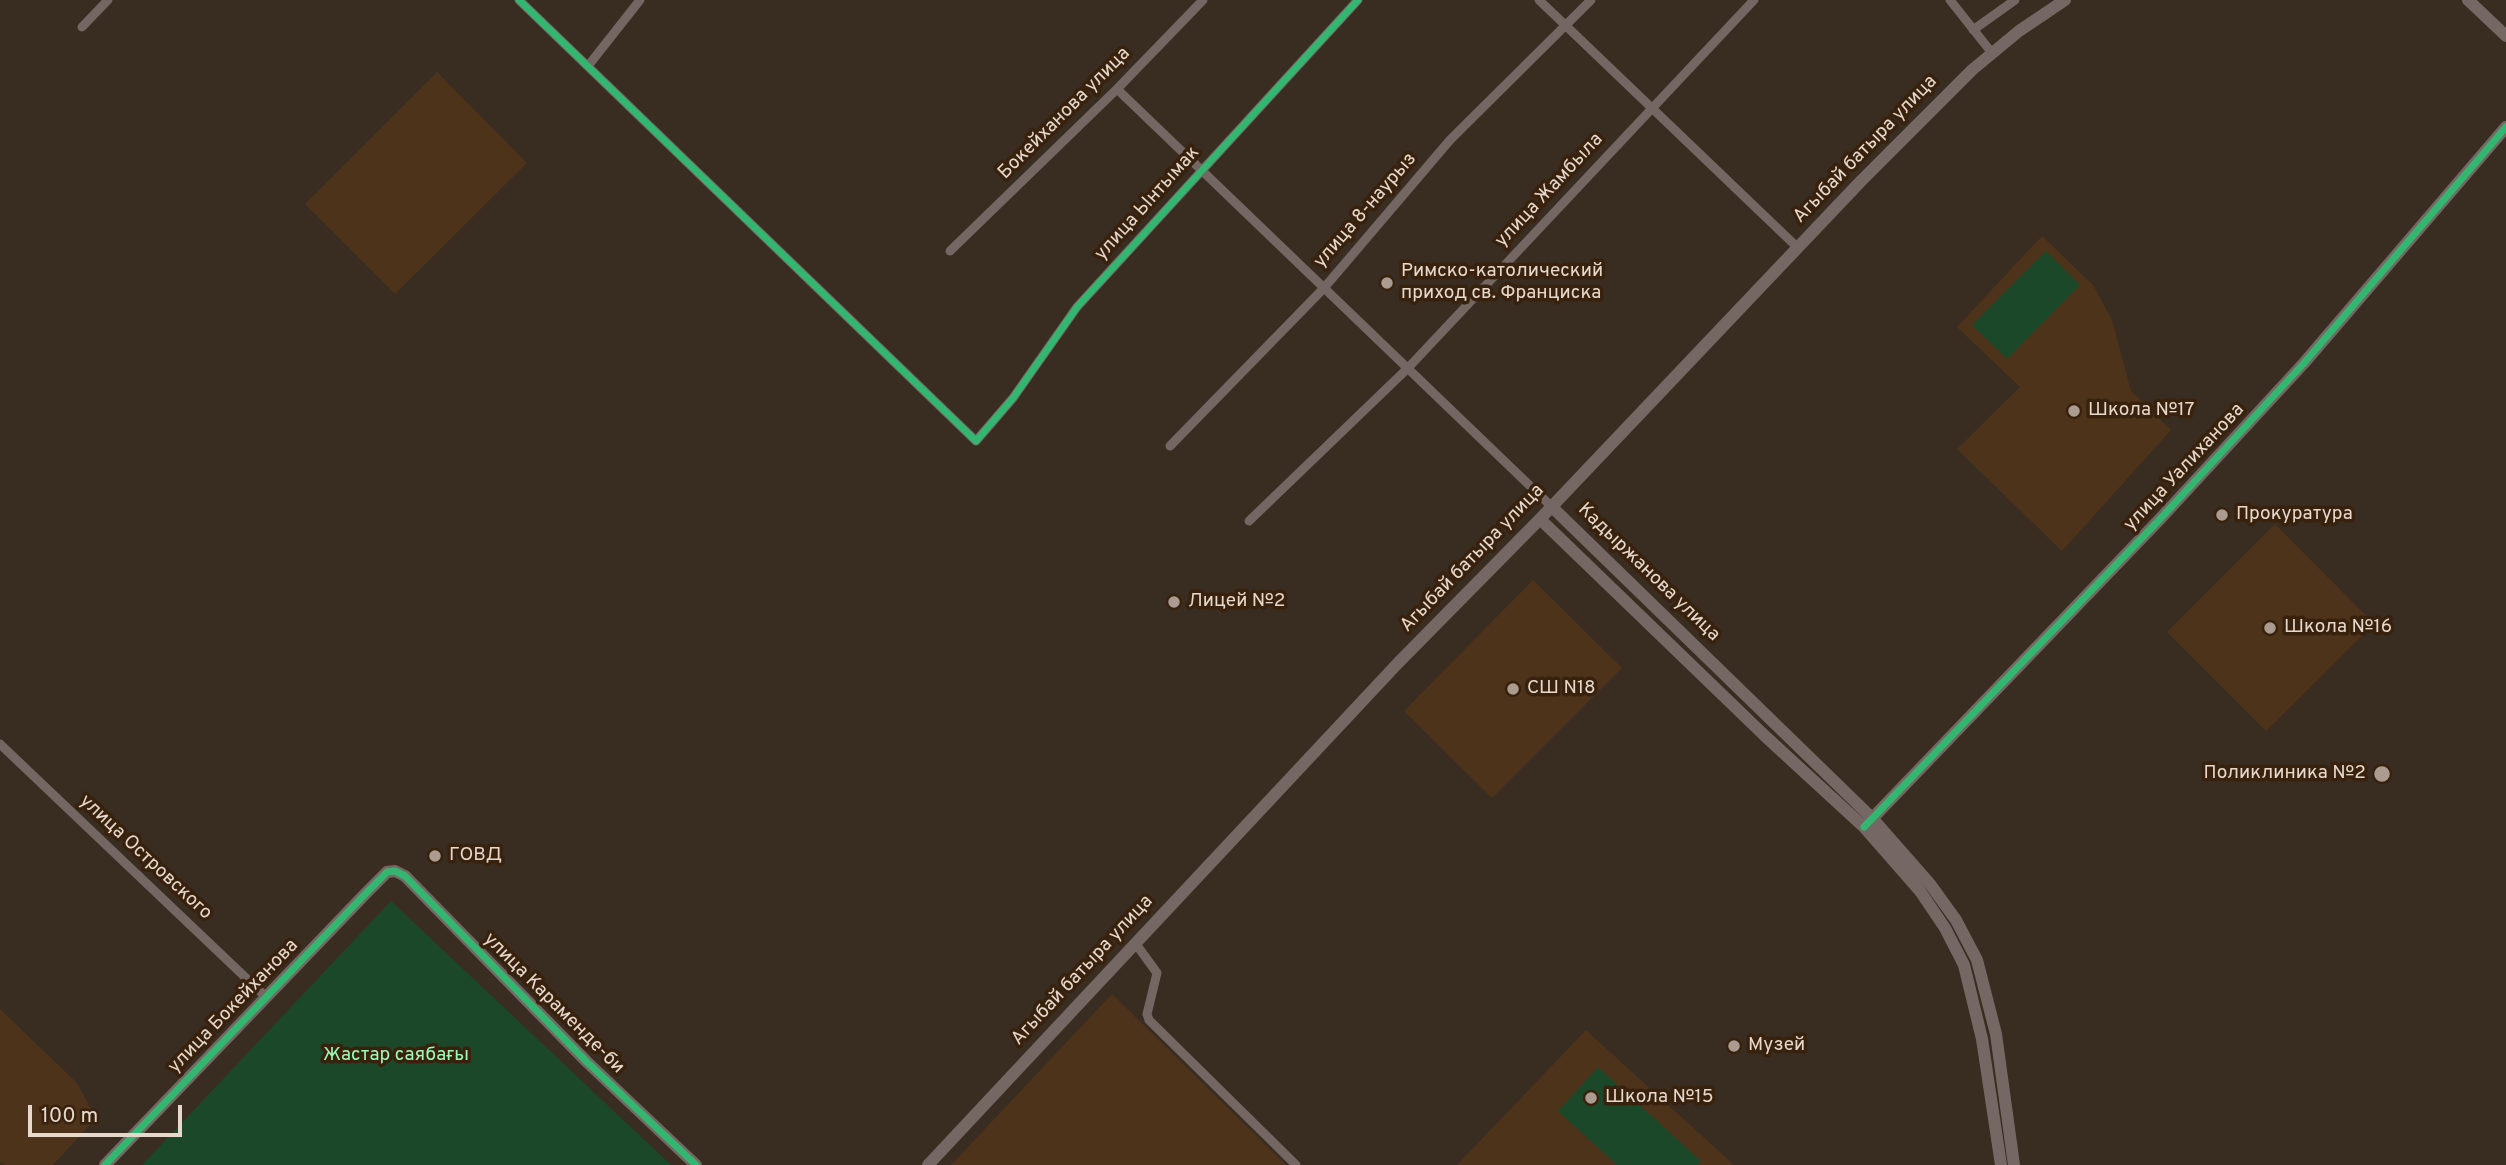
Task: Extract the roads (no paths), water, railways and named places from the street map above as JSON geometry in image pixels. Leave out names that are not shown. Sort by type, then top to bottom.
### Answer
[{"type":"main road","name":"Агыбай батыра улица","points":[[928,1165],[1389,673],[1552,507],[1797,247],[1948,93],[2019,31],[2065,0]]},
{"type":"main road","points":[[2468,0],[2506,36]]},
{"type":"main road","name":"улица Уалиханова","points":[[1868,822],[2160,519],[2304,363],[2506,127]]},
{"type":"main road","name":"Кадыржанова улица","points":[[1552,507],[1930,884],[1956,920],[1977,960],[1996,1034],[2014,1165]]},
{"type":"main road","name":"Кадыржанова улица","points":[[1540,519],[1765,736],[1868,822],[1920,891],[1945,928],[1964,965],[1982,1039],[2001,1165]]},
{"type":"main road","name":"улица Караменде-би","points":[[387,872],[395,871],[405,876],[587,1062],[696,1165]]},
{"type":"main road","name":"улица Бокейханова","points":[[105,1165],[387,872]]},
{"type":"street","points":[[82,27],[108,0]]},
{"type":"street","points":[[519,0],[588,66],[640,0]]},
{"type":"street","name":"Бокейханова улица","points":[[950,251],[1117,89],[1203,0]]},
{"type":"street","name":"улица Ынтымак","points":[[588,66],[976,441],[1013,398],[1077,307],[1358,0]]},
{"type":"street","points":[[1539,0],[1797,247]]},
{"type":"street","name":"улица 8-наурыз","points":[[1170,446],[1324,288],[1450,140],[1591,0]]},
{"type":"street","name":"улица Жамбыла","points":[[1249,521],[1408,368],[1754,0]]},
{"type":"street","points":[[1950,0],[1992,53]]},
{"type":"street","points":[[1973,30],[2015,0]]},
{"type":"street","name":"Кадыржанова улица","points":[[1117,89],[1552,507]]},
{"type":"street","name":"улица Островского","points":[[0,744],[266,997]]},
{"type":"street","points":[[1136,944],[1157,972],[1146,1014],[1149,1020],[1296,1165]]},
{"type":"place","name":"Римско-католический приход св. Франциска","points":[[1387,283]]},
{"type":"place","name":"Школа №17","points":[[2074,411]]},
{"type":"place","name":"Прокуратура","points":[[2222,515]]},
{"type":"place","name":"Лицей №2","points":[[1174,602]]},
{"type":"place","name":"Школа №16","points":[[2270,628]]},
{"type":"place","name":"СШ N18","points":[[1513,689]]},
{"type":"place","name":"Поликлиника №2","points":[[2382,774]]},
{"type":"place","name":"ГОВД","points":[[435,856]]},
{"type":"place","name":"Музей","points":[[1734,1046]]},
{"type":"place","name":"Школа №15","points":[[1591,1098]]},
{"type":"park label","name":"Жастар саябағы","points":[[396,1056]]}]
